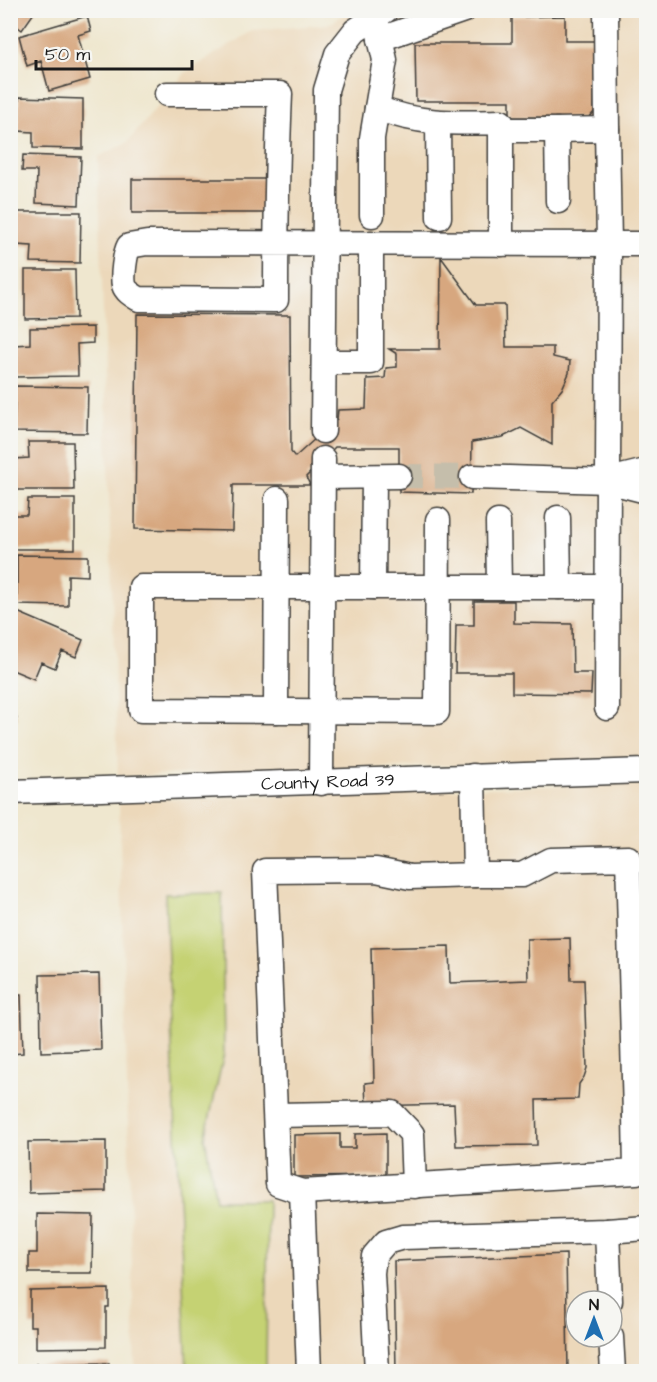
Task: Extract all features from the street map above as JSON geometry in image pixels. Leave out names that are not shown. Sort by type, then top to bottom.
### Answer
[{"type":"street","points":[[323,431],[326,90],[337,54],[355,31],[380,22],[464,10]]},
{"type":"street","points":[[606,10],[609,244],[607,708]]},
{"type":"street","points":[[372,215],[372,138],[385,60],[380,22]]},
{"type":"street","points":[[167,94],[280,94],[276,243],[276,300],[139,299],[124,285],[126,252],[129,246],[147,243],[276,243],[371,243],[646,244]]},
{"type":"street","points":[[377,108],[401,117],[438,123],[501,122],[501,244]]},
{"type":"street","points":[[438,123],[439,217]]},
{"type":"street","points":[[501,130],[607,129]]},
{"type":"street","points":[[558,130],[558,201]]},
{"type":"street","points":[[324,363],[370,363],[371,243]]},
{"type":"street","points":[[321,783],[323,468],[374,477],[399,476]]},
{"type":"street","points":[[471,477],[607,480],[646,471]]},
{"type":"street","points":[[373,587],[374,477]]},
{"type":"street","points":[[607,480],[646,491]]},
{"type":"street","points":[[276,711],[277,498]]},
{"type":"street","points":[[558,518],[559,587]]},
{"type":"street","points":[[438,520],[437,587],[437,712],[141,710],[141,587],[437,587],[499,587],[559,587],[607,587]]},
{"type":"street","points":[[498,522],[499,587]]},
{"type":"street","name":"County Road 39","points":[[10,792],[646,771]]},
{"type":"street","points":[[473,776],[475,875]]},
{"type":"street","points":[[628,858],[641,1114],[636,1172],[302,1192],[278,1184],[265,871],[376,870],[410,878],[475,875],[522,875],[551,860],[628,858]]},
{"type":"street","points":[[276,1115],[392,1113],[412,1134],[414,1186]]},
{"type":"street","points":[[302,1192],[309,1371]]},
{"type":"street","points":[[377,1371],[372,1273],[374,1256],[386,1242],[403,1237],[646,1228]]},
{"type":"street","points":[[607,1231],[609,1289]]},
{"type":"street","points":[[612,1349],[613,1371]]},
{"type":"shaded area","points":[[349,11],[646,11],[646,759],[118,776],[98,157],[127,143],[186,72],[252,31],[330,24]]},
{"type":"shaded area","points":[[646,783],[646,1371],[266,1371],[268,1200],[216,1200],[205,1138],[224,1054],[222,893],[165,894],[187,1371],[135,1371],[119,801]]},
{"type":"green space","points":[[222,893],[224,1054],[205,1138],[216,1200],[268,1200],[266,1371],[187,1371],[165,894]]},
{"type":"building","points":[[10,10],[36,10],[22,30],[10,21]]},
{"type":"building","points":[[87,16],[91,31],[78,35],[90,79],[49,91],[41,61],[27,66],[19,36]]},
{"type":"building","points":[[565,16],[565,41],[595,41],[594,112],[589,118],[510,117],[510,101],[416,101],[415,43],[512,43],[512,17]]},
{"type":"building","points":[[19,97],[83,99],[83,149],[33,148],[33,132],[18,131]]},
{"type":"building","points":[[23,155],[81,157],[79,205],[36,203],[37,171],[22,171]]},
{"type":"building","points":[[132,179],[266,179],[266,213],[132,213]]},
{"type":"building","points":[[16,212],[81,212],[80,263],[31,262],[32,246],[16,245]]},
{"type":"building","points":[[441,257],[476,305],[505,305],[506,347],[553,347],[553,357],[570,361],[569,373],[562,389],[552,401],[552,445],[521,428],[503,437],[472,442],[471,494],[399,492],[399,447],[335,447],[306,477],[310,485],[233,485],[232,531],[135,529],[137,314],[290,315],[291,452],[295,457],[337,419],[338,410],[366,409],[367,379],[385,378],[386,368],[397,367],[397,354],[389,349],[440,349]]},
{"type":"building","points":[[25,270],[75,270],[76,318],[25,319]]},
{"type":"building","points":[[93,327],[93,343],[77,344],[78,376],[15,377],[14,345],[30,344],[30,328]]},
{"type":"building","points":[[15,386],[88,387],[87,433],[14,432]]},
{"type":"building","points":[[28,442],[73,442],[74,490],[14,490],[14,459],[29,458]]},
{"type":"building","points":[[28,499],[75,499],[75,549],[13,549],[13,515],[27,515]]},
{"type":"building","points":[[17,555],[88,556],[88,576],[68,575],[68,606],[17,605]]},
{"type":"building","points":[[474,601],[514,601],[514,623],[572,624],[573,673],[592,673],[591,694],[512,693],[512,673],[455,673],[456,625],[474,625]]},
{"type":"building","points":[[15,611],[83,640],[76,657],[62,651],[55,668],[41,662],[34,679],[10,669],[10,621]]},
{"type":"building","points":[[10,703],[17,718],[10,721]]},
{"type":"building","points":[[570,938],[571,980],[584,980],[587,1068],[579,1084],[578,1099],[536,1100],[537,1145],[456,1146],[454,1104],[366,1106],[365,1083],[374,1082],[371,948],[449,946],[450,983],[528,980],[527,939]]},
{"type":"building","points":[[99,974],[101,1050],[41,1052],[40,975]]},
{"type":"building","points":[[10,995],[21,995],[23,1053],[10,1054]]},
{"type":"building","points":[[386,1133],[386,1176],[294,1177],[294,1135],[340,1134],[340,1148],[355,1148],[355,1134]]},
{"type":"building","points":[[106,1141],[106,1191],[29,1193],[28,1142]]},
{"type":"building","points":[[37,1214],[93,1215],[92,1273],[29,1273],[29,1253],[37,1253]]},
{"type":"building","points":[[566,1254],[564,1349],[568,1349],[568,1372],[396,1372],[394,1261]]},
{"type":"building","points":[[109,1289],[109,1307],[106,1307],[106,1347],[36,1348],[36,1326],[30,1326],[30,1291]]},
{"type":"building","points":[[109,1363],[109,1372],[36,1372],[36,1364]]},
{"type":"tunnel","points":[[399,476],[472,477]]}]
